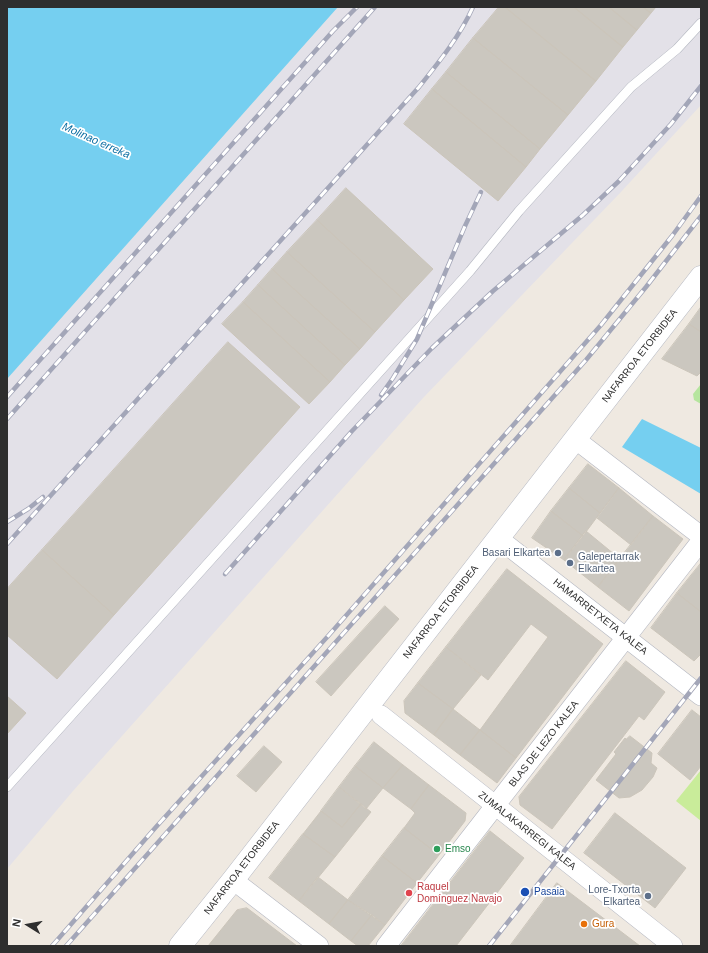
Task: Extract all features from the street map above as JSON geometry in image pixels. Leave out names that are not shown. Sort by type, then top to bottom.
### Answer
[{"type":"main road","name":"NAFARROA ETORBIDEA","points":[[180,946],[234,880],[701,276]]},
{"type":"street","points":[[575,439],[701,536]]},
{"type":"street","name":"HAMARRETXETA KALEA","points":[[498,538],[701,696]]},
{"type":"street","name":"BLAS DE LEZO KALEA","points":[[386,946],[701,541]]},
{"type":"street","name":"ZUMALAKARREGI KALEA","points":[[381,715],[673,946]]},
{"type":"street","points":[[234,880],[319,946]]},
{"type":"lane","points":[[7,787],[470,271],[519,211],[631,87],[677,49],[701,23]]},
{"type":"shaded area","points":[[338,7],[701,7],[701,105],[620,193],[423,398],[73,791],[7,869],[7,379]]},
{"type":"green space","points":[[701,384],[701,404],[694,400],[693,394]]},
{"type":"green space","points":[[701,770],[701,821],[676,801]]},
{"type":"water","name":"Molinao erreka","points":[[7,7],[338,7],[7,379]]},
{"type":"water","points":[[642,419],[701,448],[701,494],[622,447]]},
{"type":"building","points":[[499,7],[505,7],[596,81],[568,115],[473,38]]},
{"type":"building","points":[[505,7],[574,7],[623,47],[596,81]]},
{"type":"building","points":[[574,7],[609,7],[637,30],[623,47]]},
{"type":"building","points":[[609,7],[643,7],[651,13],[637,30]]},
{"type":"building","points":[[643,7],[656,7],[651,13]]},
{"type":"building","points":[[473,38],[568,115],[540,149],[446,72]]},
{"type":"building","points":[[446,72],[540,149],[526,167],[432,89]]},
{"type":"building","points":[[432,89],[526,167],[498,201],[404,124]]},
{"type":"building","points":[[346,188],[433,269],[404,300],[317,220]]},
{"type":"building","points":[[317,220],[404,300],[375,332],[287,252]]},
{"type":"building","points":[[287,252],[375,332],[360,349],[272,269]]},
{"type":"building","points":[[272,269],[360,349],[345,365],[258,285]]},
{"type":"building","points":[[258,285],[345,365],[330,382],[243,302]]},
{"type":"building","points":[[243,302],[330,382],[309,404],[222,324]]},
{"type":"building","points":[[701,307],[701,332],[689,324]]},
{"type":"building","points":[[689,324],[701,332],[701,372],[697,376],[662,359]]},
{"type":"building","points":[[228,342],[300,407],[114,615],[42,550]]},
{"type":"building","points":[[588,464],[619,488],[600,513],[569,488]]},
{"type":"building","points":[[569,488],[600,513],[583,536],[551,511]]},
{"type":"building","points":[[619,488],[653,516],[631,545],[597,518]]},
{"type":"building","points":[[551,511],[583,536],[564,560],[532,538]]},
{"type":"building","points":[[653,516],[683,539],[629,611],[598,587]]},
{"type":"building","points":[[586,531],[620,559],[598,587],[564,560]]},
{"type":"building","points":[[42,550],[114,615],[57,679],[7,635],[7,589]]},
{"type":"building","points":[[701,563],[701,612],[677,593]]},
{"type":"building","points":[[507,569],[603,644],[516,758],[480,730],[548,637],[531,624],[488,680],[446,647]]},
{"type":"building","points":[[677,593],[701,612],[701,654],[694,661],[651,628]]},
{"type":"building","points":[[385,606],[399,619],[331,696],[316,682]]},
{"type":"building","points":[[446,647],[481,675],[453,709],[418,683]]},
{"type":"building","points":[[626,661],[665,692],[644,720],[639,716],[552,829],[520,805],[519,797]]},
{"type":"building","points":[[418,683],[453,709],[434,735],[405,713],[404,701]]},
{"type":"building","points":[[7,696],[26,713],[7,734]]},
{"type":"building","points":[[453,709],[480,730],[460,755],[434,735]]},
{"type":"building","points":[[692,710],[701,717],[701,766],[690,780],[658,754]]},
{"type":"building","points":[[480,730],[516,758],[497,783],[460,755]]},
{"type":"building","points":[[630,736],[652,753],[651,763],[657,768],[653,777],[642,790],[630,797],[619,798],[596,780],[616,754],[614,752],[625,738],[626,739]]},
{"type":"building","points":[[374,742],[403,765],[383,788],[355,766]]},
{"type":"building","points":[[264,746],[282,762],[256,792],[237,776]]},
{"type":"building","points":[[403,765],[429,785],[411,809],[383,788]]},
{"type":"building","points":[[355,766],[383,788],[366,809],[339,787]]},
{"type":"building","points":[[429,785],[466,813],[465,821],[439,855],[404,828],[415,813],[411,809]]},
{"type":"building","points":[[339,787],[361,804],[342,827],[321,811]]},
{"type":"building","points":[[361,804],[371,812],[335,857],[303,834],[321,811],[342,827]]},
{"type":"building","points":[[615,813],[686,868],[655,908],[584,853]]},
{"type":"building","points":[[404,828],[439,855],[417,883],[382,856]]},
{"type":"building","points":[[490,831],[524,858],[456,946],[401,946]]},
{"type":"building","points":[[303,834],[335,857],[299,901],[269,878]]},
{"type":"building","points":[[382,856],[417,883],[385,925],[348,900]]},
{"type":"building","points":[[318,877],[348,900],[329,924],[299,901]]},
{"type":"building","points":[[557,883],[640,946],[510,946]]},
{"type":"building","points":[[348,900],[372,915],[351,941],[329,924]]},
{"type":"building","points":[[247,908],[297,946],[208,946],[237,910]]},
{"type":"building","points":[[372,915],[385,925],[368,946],[358,946],[351,941]]},
{"type":"railway","points":[[7,397],[333,31],[357,7]]},
{"type":"railway","points":[[7,419],[375,7]]},
{"type":"railway","points":[[7,544],[419,87],[455,38],[473,7]]},
{"type":"railway","points":[[225,574],[352,431],[432,348],[493,291],[583,215],[619,181],[671,124],[701,86]]},
{"type":"railway","points":[[381,395],[417,339],[481,192]]},
{"type":"railway","points":[[52,946],[156,827],[329,635],[601,325],[672,236],[701,196]]},
{"type":"railway","points":[[66,946],[586,360],[646,287],[701,216]]},
{"type":"railway","points":[[7,522],[28,509],[43,497]]},
{"type":"railway","points":[[489,946],[701,678]]},
{"type":"place","name":"Basari Elkartea","points":[[558,553]]},
{"type":"place","name":"Galepertarrak Elkartea","points":[[570,563]]},
{"type":"place","name":"Emso","points":[[437,849]]},
{"type":"place","name":"Pasaia","points":[[525,892]]},
{"type":"place","name":"Raquel Domínguez Navajo","points":[[409,893]]},
{"type":"place","name":"Lore-Txorta Elkartea","points":[[648,896]]},
{"type":"place","name":"Gura","points":[[584,924]]}]
